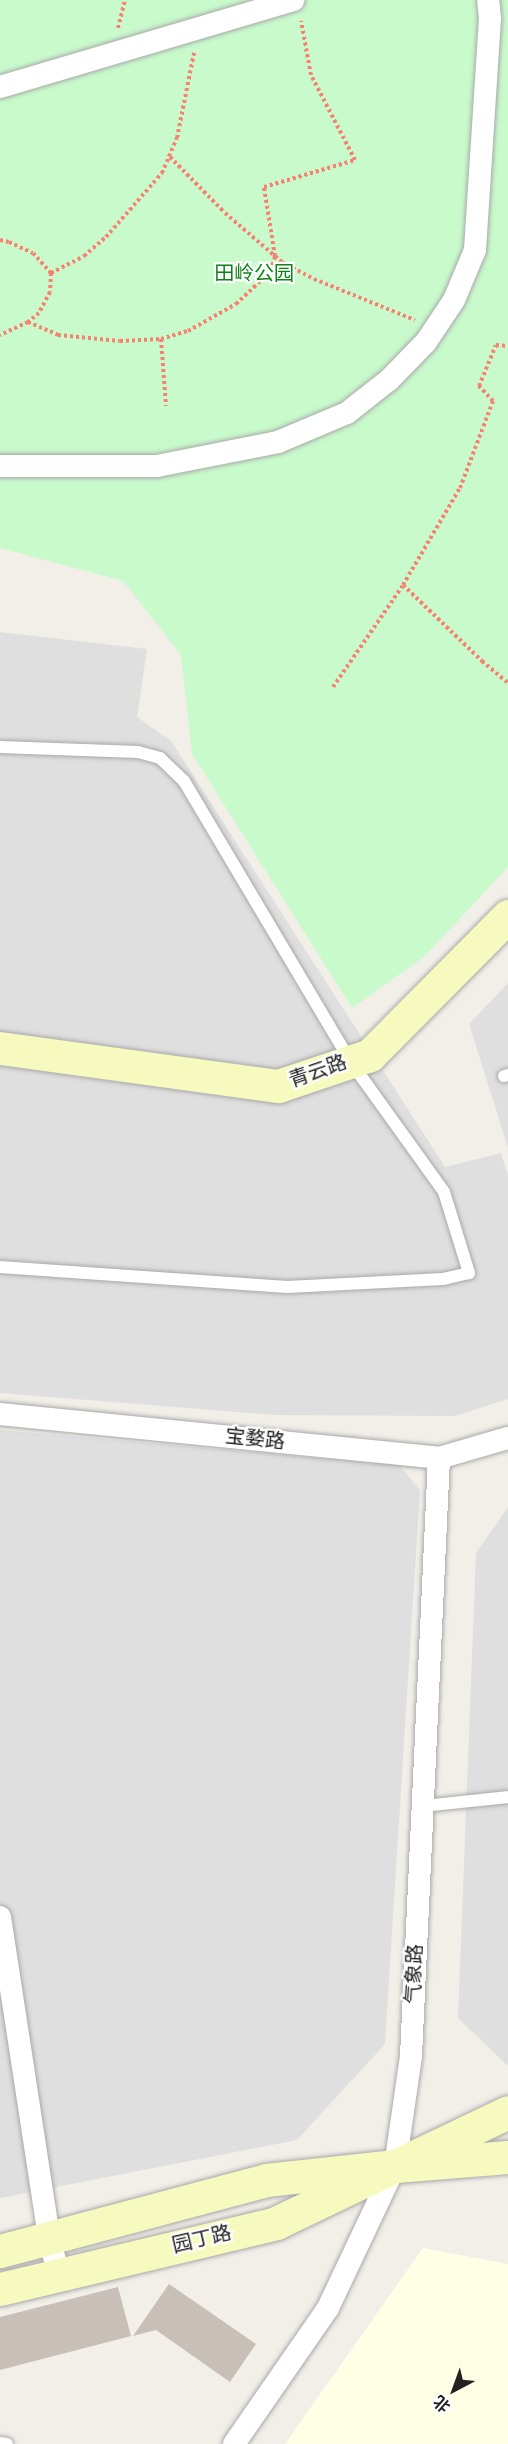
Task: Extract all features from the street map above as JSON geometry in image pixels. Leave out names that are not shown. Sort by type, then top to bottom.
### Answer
[{"type":"main road","name":"青云路","points":[[0,1048],[278,1086],[370,1054],[508,916]]},
{"type":"main road","name":"园丁路","points":[[0,2289],[276,2223],[508,2112]]},
{"type":"main road","name":"园丁路","points":[[0,2250],[49,2240],[266,2180],[508,2157]]},
{"type":"street","points":[[0,466],[158,466],[278,442],[347,413],[390,380],[426,342],[454,300],[475,250],[490,18],[488,0]]},
{"type":"street","points":[[0,87],[196,29],[296,5]]},
{"type":"street","name":"宝婺路","points":[[0,1414],[439,1458],[508,1438]]},
{"type":"street","name":"气象路","points":[[234,2444],[328,2308],[395,2166],[411,2056],[439,1458]]},
{"type":"street","points":[[0,1917],[49,2240],[59,2274]]},
{"type":"lane","points":[[0,747],[138,752],[160,758],[184,781],[350,1061],[444,1192],[469,1273],[442,1279],[287,1287],[0,1267]]},
{"type":"lane","points":[[423,1806],[508,1797]]},
{"type":"lane","points":[[0,2444],[8,2444]]},
{"type":"path","points":[[28,322],[58,335],[120,341],[161,339],[188,331],[236,304],[271,271],[274,256],[264,187],[355,160],[311,75],[296,5]]},
{"type":"path","points":[[51,273],[84,256],[106,237],[162,173],[177,138],[193,68],[196,29]]},
{"type":"path","points":[[170,157],[225,213],[274,256],[314,279],[435,328]]},
{"type":"path","points":[[0,240],[33,253],[51,273],[50,292],[39,313],[28,322],[0,336]]},
{"type":"path","points":[[161,339],[166,406]]},
{"type":"path","points":[[333,687],[403,585],[460,488],[493,401],[479,386],[496,345],[508,346]]},
{"type":"path","points":[[403,585],[508,683]]},
{"type":"shaded area","points":[[0,632],[147,649],[137,717],[171,741],[445,1167],[501,1153],[508,1175],[508,1399],[455,1416],[276,1415],[0,1393]]},
{"type":"shaded area","points":[[508,983],[508,1148],[469,1024]]},
{"type":"shaded area","points":[[0,1430],[399,1465],[420,1490],[385,2044],[297,2140],[0,2198]]},
{"type":"shaded area","points":[[508,1507],[508,2066],[458,2018],[476,1553]]},
{"type":"shaded area","points":[[423,2248],[508,2264],[508,2444],[285,2444]]},
{"type":"green space","name":"田岭公园","points":[[0,0],[508,0],[508,867],[424,957],[352,1008],[192,754],[181,655],[123,581],[0,548]]},
{"type":"building","points":[[169,2284],[256,2344],[230,2382],[156,2330],[133,2336]]},
{"type":"building","points":[[118,2287],[131,2336],[0,2370],[0,2317]]}]
